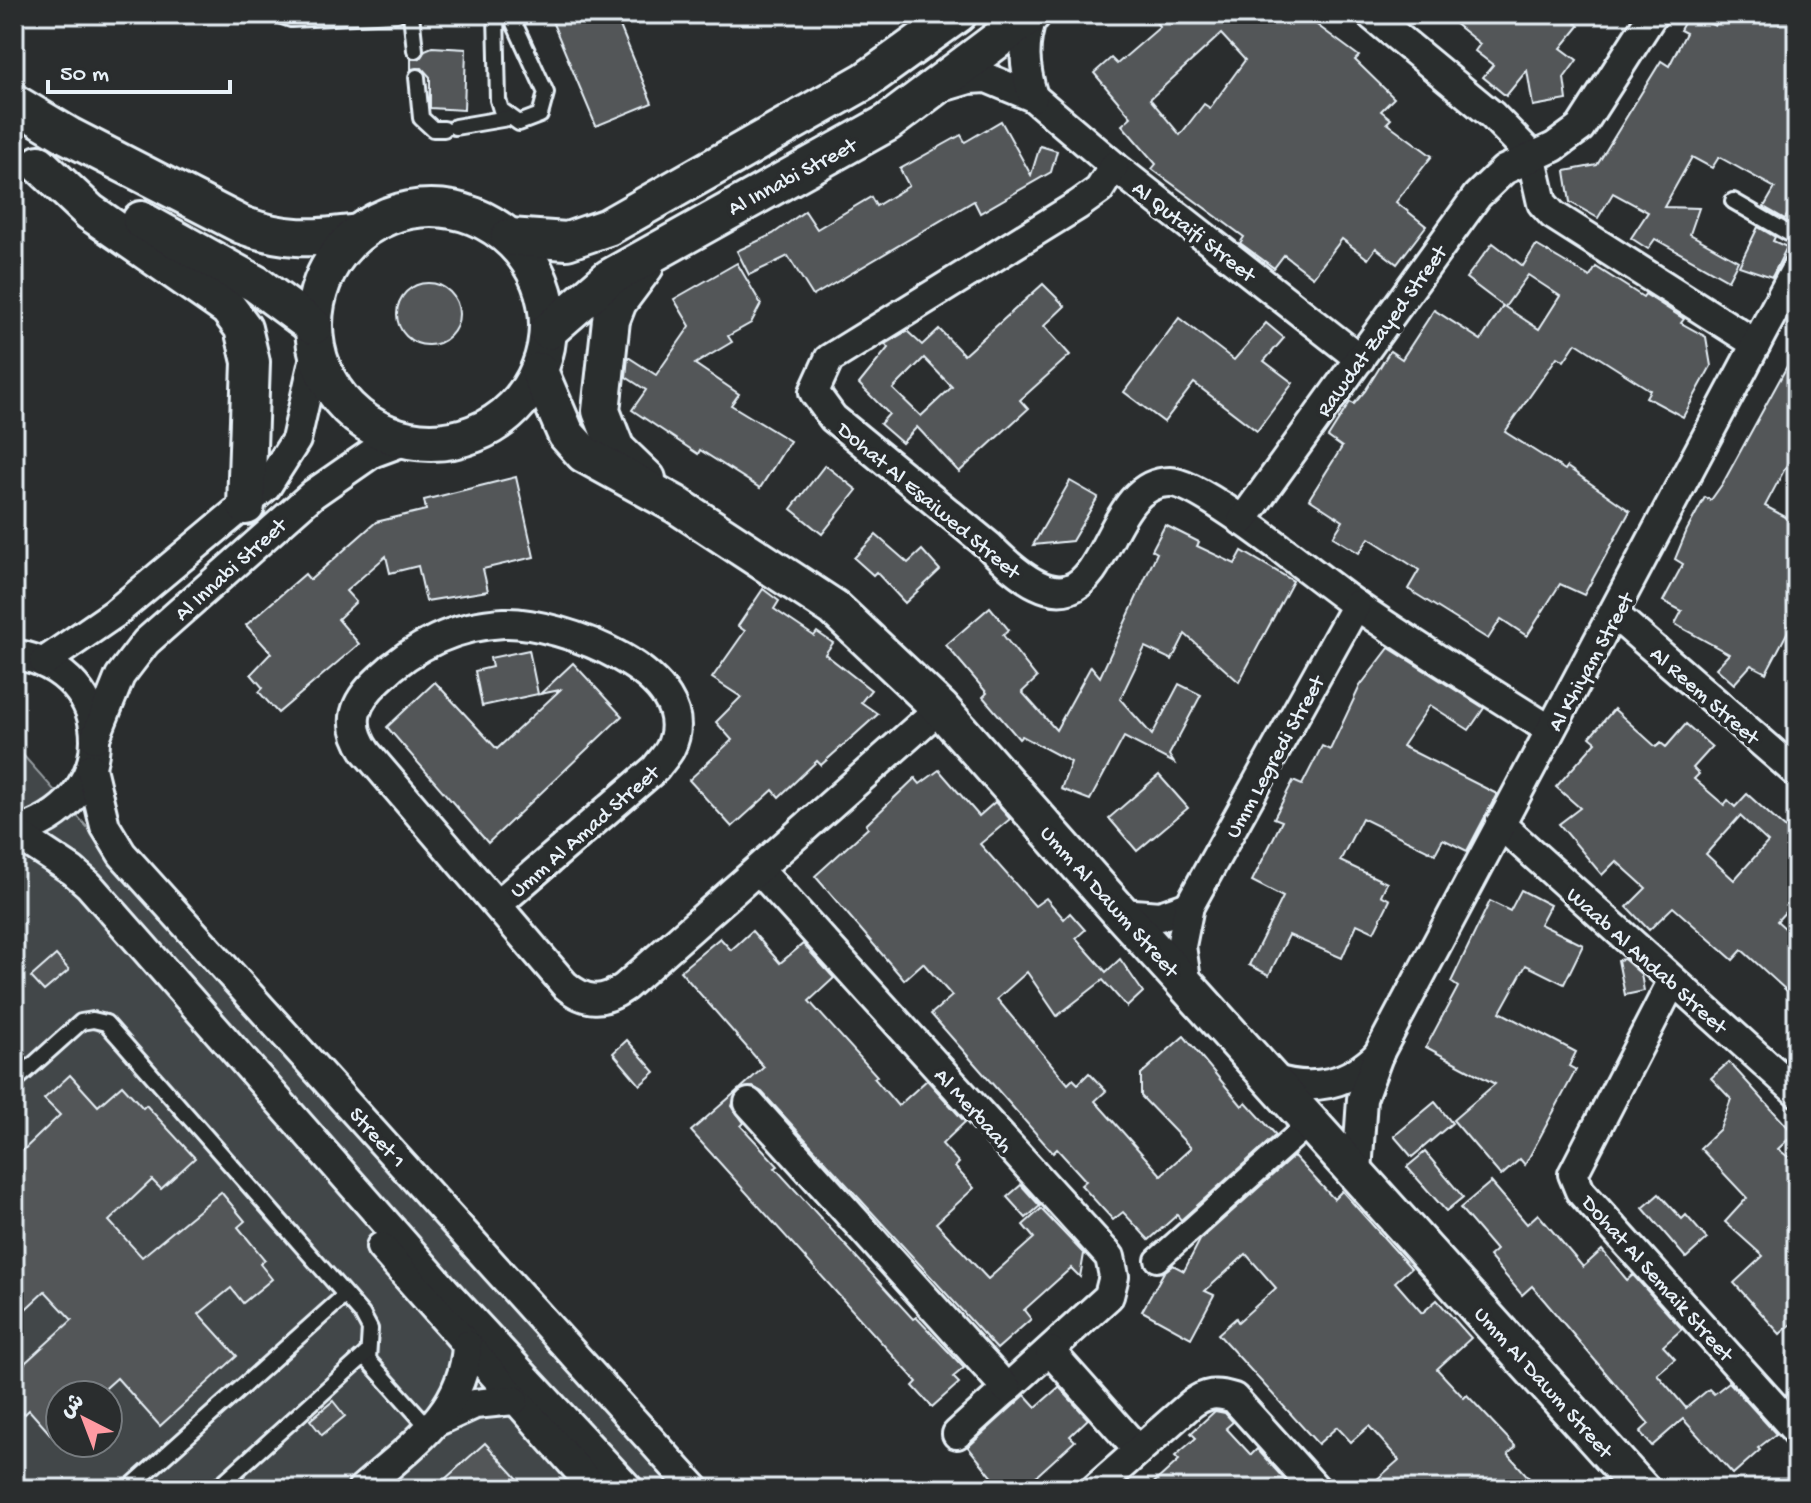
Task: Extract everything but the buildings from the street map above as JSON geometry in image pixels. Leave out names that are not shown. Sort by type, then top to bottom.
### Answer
[{"type":"street","name":"Al Innabi Street","points":[[509,237],[567,241],[608,227],[865,81],[958,14]]},
{"type":"street","name":"Al Innabi Street","points":[[548,331],[609,278],[887,123],[1032,14]]},
{"type":"street","points":[[1032,14],[1023,63],[1033,97]]},
{"type":"street","points":[[1370,14],[1492,115],[1531,155],[1542,203],[1553,215],[1756,344]]},
{"type":"street","name":"Rawdat Zayed Street","points":[[1242,521],[1477,196],[1504,170],[1554,147],[1580,128],[1653,14]]},
{"type":"street","name":"Al Qutaifi Street","points":[[933,90],[969,79],[987,78],[1033,97],[1114,166],[1360,359]]},
{"type":"street","points":[[14,103],[82,143],[242,225],[271,236],[295,240],[358,233]]},
{"type":"street","points":[[26,157],[256,284],[315,339]]},
{"type":"street","points":[[26,157],[90,212],[228,308],[243,328],[251,362],[246,506]]},
{"type":"street","name":"Dohat Al Esaiwed Street","points":[[1114,166],[1099,190],[1078,205],[829,359],[814,392],[833,418],[989,546],[1012,570],[1039,588],[1070,589],[1092,572],[1131,504],[1148,487],[1171,482],[1193,490],[1242,521],[1356,605],[1550,730]]},
{"type":"street","points":[[434,207],[474,216],[509,237],[532,263],[545,296],[548,331],[539,371],[525,395],[507,414],[485,429],[460,439],[434,442],[407,440],[381,432],[349,409],[325,377],[315,339],[316,299],[325,274],[339,252],[358,233],[381,219],[407,210],[434,207]]},
{"type":"street","points":[[659,250],[618,302],[605,359],[601,411],[609,438],[624,459],[675,504]]},
{"type":"street","name":"Al Khiyam Street","points":[[1357,1172],[1362,1099],[1379,1053],[1550,730],[1615,615],[1797,267]]},
{"type":"street","name":"Al Innabi Street","points":[[44,662],[93,630],[266,487],[296,440],[315,339]]},
{"type":"street","name":"Umm Al Dawm Street","points":[[539,371],[566,434],[584,454],[675,504],[834,608],[940,708],[1121,913],[1357,1172],[1631,1485]]},
{"type":"street","name":"Al Innabi Street","points":[[95,738],[120,676],[146,642],[313,494],[372,453],[407,440]]},
{"type":"street","name":"Umm Legredi Street","points":[[1187,986],[1181,946],[1189,906],[1356,605]]},
{"type":"street","name":"Al Reem Street","points":[[1615,615],[1794,761]]},
{"type":"street","name":"Umm Al Amad Street","points":[[497,905],[656,768],[671,747],[675,722],[668,698],[622,656],[581,636],[543,625],[504,623],[466,628],[429,642],[396,662],[357,703],[353,721],[356,738],[366,752],[565,985],[578,996],[595,1001],[611,997],[625,987],[940,708]]},
{"type":"street","points":[[14,654],[44,662],[64,675],[80,693],[91,715],[95,738],[91,768],[80,792],[62,812],[39,825],[14,832]]},
{"type":"street","name":"Street 1","points":[[91,768],[105,826],[122,854],[695,1489]]},
{"type":"street","name":"Waab Al Andab Street","points":[[1500,824],[1797,1092]]},
{"type":"street","points":[[14,832],[89,885],[225,1045],[451,1297],[629,1489]]},
{"type":"street","name":"Al Merbaah","points":[[759,870],[1110,1257],[1114,1276],[1109,1296],[957,1434]]},
{"type":"street","points":[[1121,913],[1160,916],[1189,906]]},
{"type":"street","name":"Dohat Al Semaik Street","points":[[1672,982],[1573,1174],[1580,1191],[1797,1432]]},
{"type":"street","points":[[225,1045],[241,1082],[253,1098],[595,1489]]},
{"type":"street","name":"Al Khiyam Street","points":[[1272,1079],[1304,1086],[1329,1084],[1353,1075],[1379,1053]]},
{"type":"street","points":[[749,1103],[1007,1389]]},
{"type":"street","points":[[1157,1260],[1311,1122]]},
{"type":"street","points":[[434,1424],[463,1377],[467,1345]]},
{"type":"street","points":[[1050,1351],[1138,1450]]},
{"type":"street","points":[[1095,1489],[1203,1395],[1219,1393],[1234,1398],[1316,1489]]},
{"type":"street","points":[[362,1489],[434,1424],[475,1404],[514,1400]]},
{"type":"lane","points":[[276,14],[291,19],[397,14]]},
{"type":"lane","points":[[411,14],[415,50]]},
{"type":"lane","points":[[496,14],[498,100],[508,118]]},
{"type":"lane","points":[[417,77],[421,118],[433,129],[508,118],[519,123],[531,121],[540,115],[546,104],[546,93],[510,14]]},
{"type":"lane","points":[[1733,201],[1797,238]]},
{"type":"lane","points":[[14,1082],[81,1022],[93,1020],[106,1023],[344,1296],[370,1329],[366,1354],[372,1365],[434,1424]]},
{"type":"lane","points":[[128,1489],[344,1296]]},
{"type":"lane","points":[[216,1489],[366,1354]]},
{"type":"shaded area","points":[[14,745],[677,1489],[14,1489]]}]
